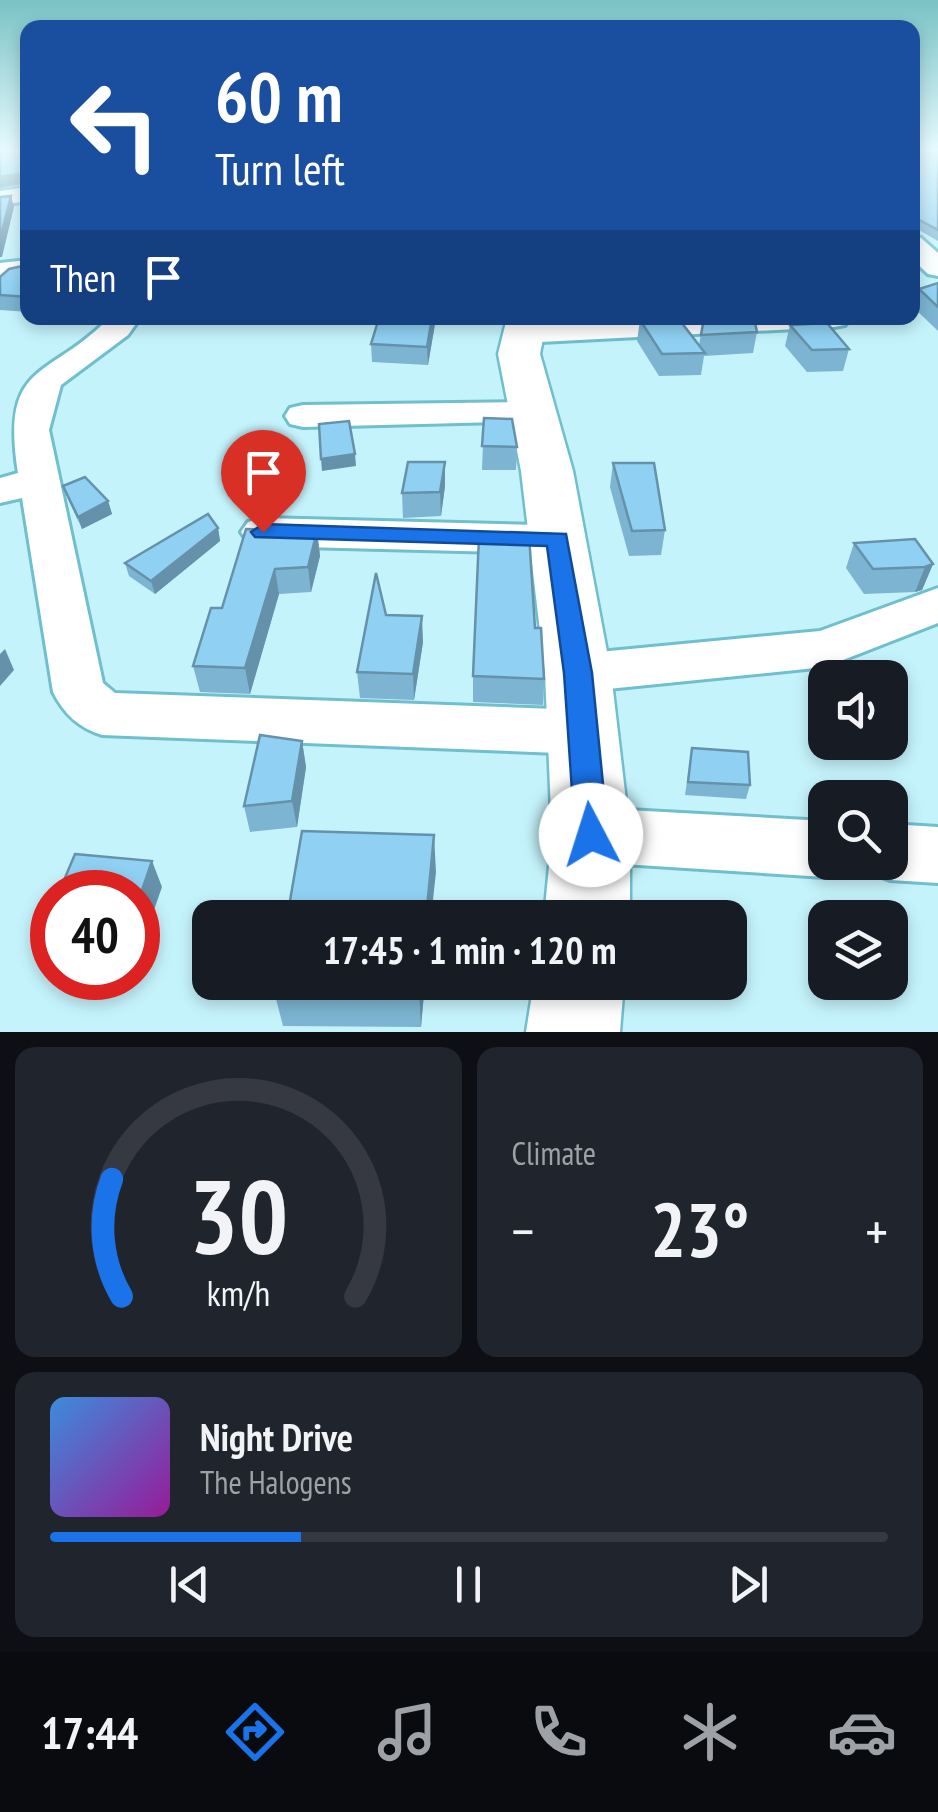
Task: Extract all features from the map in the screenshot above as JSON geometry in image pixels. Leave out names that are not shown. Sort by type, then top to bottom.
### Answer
[{"type":"street","points":[[119,325],[45,381],[30,430],[20,485],[79,692],[102,714],[581,703],[826,649],[938,604]]},
{"type":"street","points":[[563,325],[524,326],[518,354],[547,471],[581,703],[591,835],[588,900]]},
{"type":"street","points":[[304,416],[530,413]]},
{"type":"street","points":[[263,532],[558,539]]},
{"type":"street","points":[[591,835],[808,847]]},
{"type":"street","points":[[908,853],[938,855]]},
{"type":"street","points":[[574,1032],[577,1000]]},
{"type":"building","points":[[0,197],[11,197],[0,239]]},
{"type":"building","points":[[920,197],[938,197],[938,230],[920,220]]},
{"type":"building","points":[[20,267],[20,296],[0,295],[0,277]]},
{"type":"building","points":[[938,283],[938,307],[920,290]]},
{"type":"building","points":[[377,325],[431,325],[427,347],[371,344]]},
{"type":"building","points":[[643,325],[683,325],[705,353],[662,354]]},
{"type":"building","points":[[703,325],[756,325],[757,332],[701,335]]},
{"type":"building","points":[[790,325],[829,325],[849,349],[812,350]]},
{"type":"building","points":[[484,418],[512,419],[517,447],[482,446]]},
{"type":"building","points":[[349,421],[355,454],[321,459],[319,424]]},
{"type":"building","points":[[408,462],[445,462],[440,492],[402,493]]},
{"type":"building","points":[[613,463],[654,463],[665,530],[632,531]]},
{"type":"building","points":[[85,477],[108,501],[78,517],[63,486]]},
{"type":"building","points":[[208,514],[218,528],[151,581],[125,563]]},
{"type":"building","points":[[246,529],[317,531],[308,567],[275,569],[245,668],[193,666],[211,608],[222,608]]},
{"type":"building","points":[[529,534],[535,628],[541,628],[544,679],[473,676],[479,536]]},
{"type":"building","points":[[915,539],[933,564],[873,569],[854,543]]},
{"type":"building","points":[[376,573],[386,615],[422,616],[413,674],[357,672]]},
{"type":"building","points":[[260,735],[302,741],[292,801],[244,806]]},
{"type":"building","points":[[692,748],[748,752],[750,785],[688,782]]},
{"type":"building","points":[[302,831],[434,835],[428,900],[290,900]]},
{"type":"building","points":[[75,854],[152,861],[149,870],[68,870]]},
{"type":"route","points":[[263,532],[558,539],[578,673],[591,835]]}]
